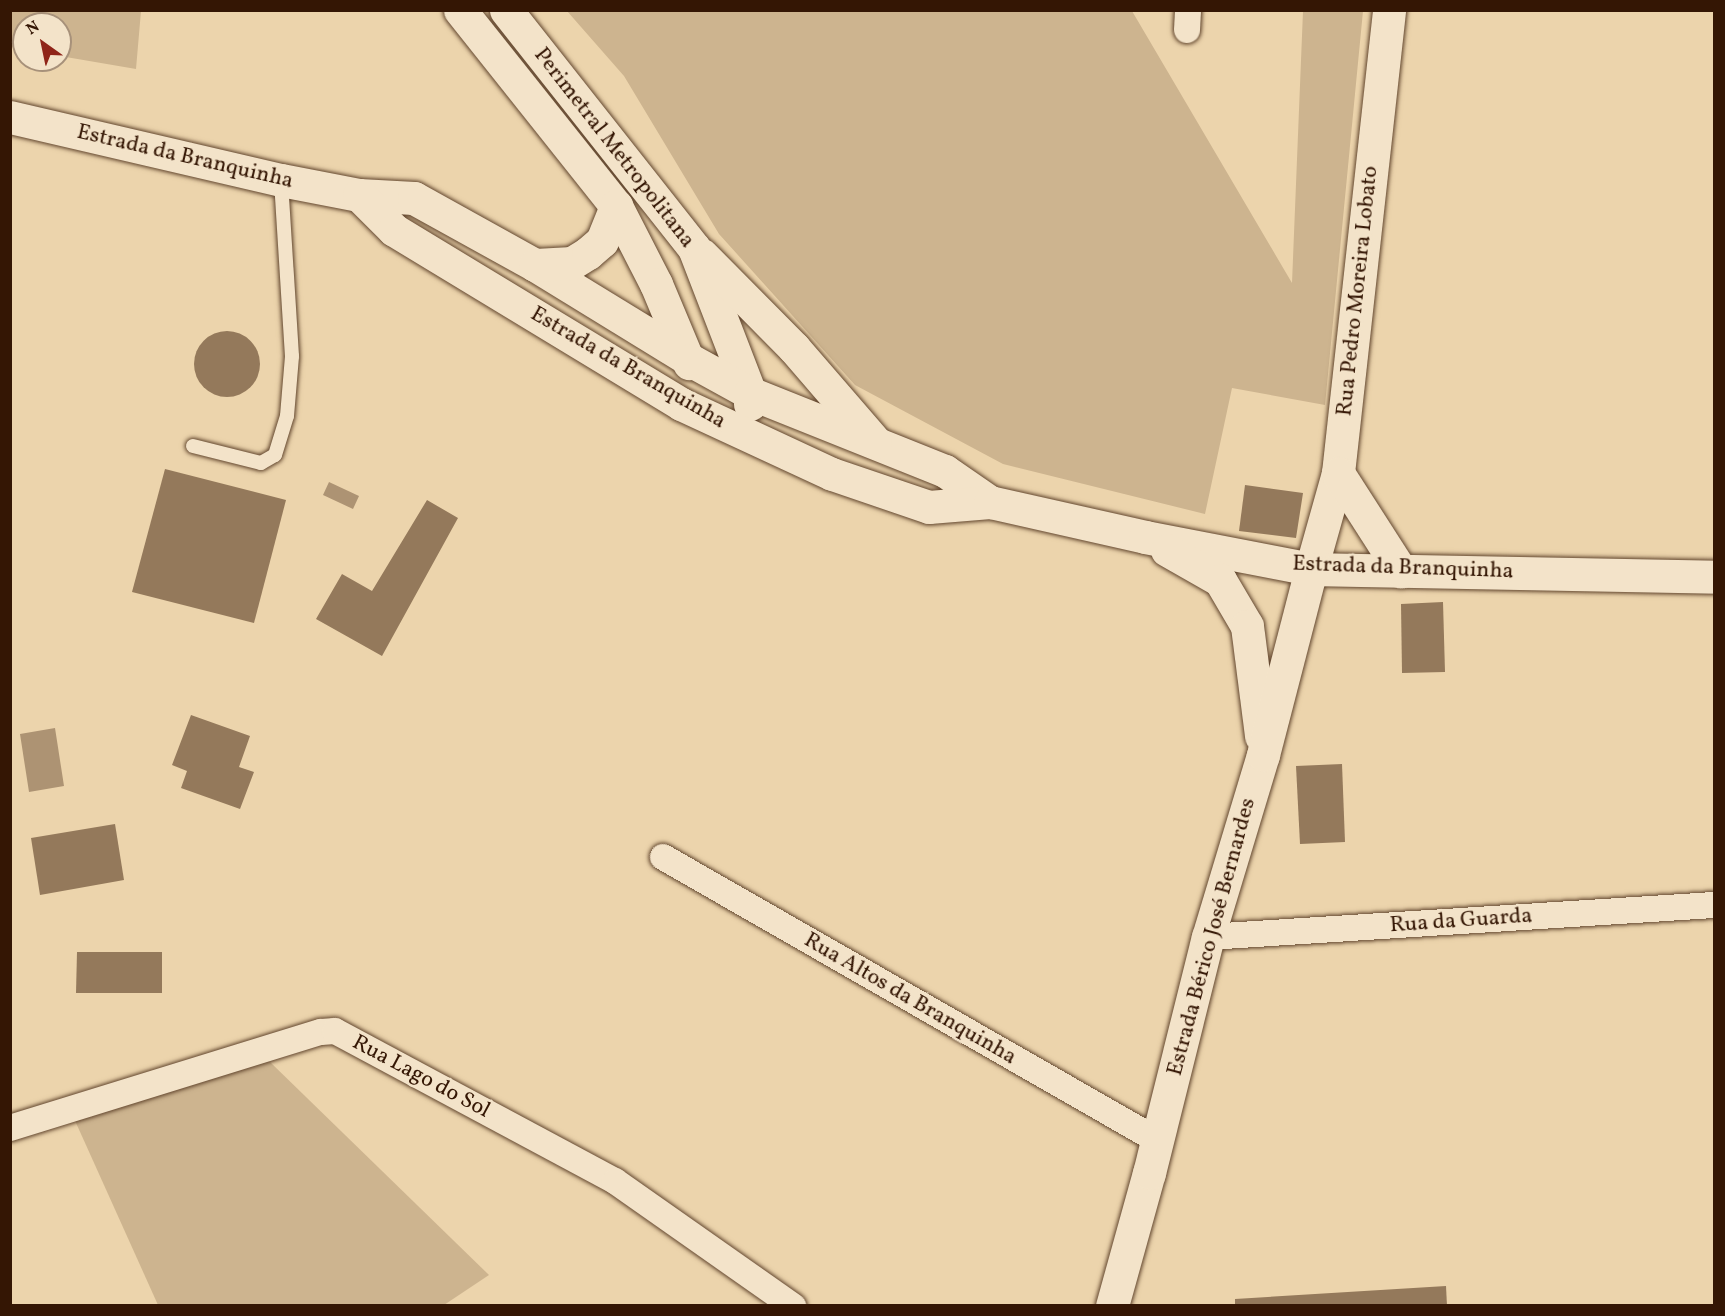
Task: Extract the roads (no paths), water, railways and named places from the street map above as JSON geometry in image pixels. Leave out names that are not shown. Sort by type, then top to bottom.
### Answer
[{"type":"main road","name":"Perimetral Metropolitana","points":[[460,10],[616,206],[656,284],[690,360]]},
{"type":"main road","name":"Perimetral Metropolitana","points":[[506,10],[694,248],[750,393]]},
{"type":"main road","name":"Rua Pedro Moreira Lobato","points":[[1311,569],[1338,473],[1389,10]]},
{"type":"main road","name":"Estrada da Branquinha","points":[[10,117],[281,180],[359,195],[414,198],[535,265],[690,360],[750,393],[945,471],[990,502]]},
{"type":"main road","name":"Estrada da Branquinha","points":[[359,195],[394,230],[681,404],[831,474],[929,507],[990,502],[1145,537],[1311,569],[1714,577]]},
{"type":"main road","points":[[535,265],[572,263],[588,254],[602,241],[616,206]]},
{"type":"main road","points":[[694,248],[719,270],[794,348],[878,446]]},
{"type":"main road","points":[[681,404],[690,360]]},
{"type":"main road","points":[[748,436],[750,393]]},
{"type":"main road","points":[[1338,473],[1401,571]]},
{"type":"main road","points":[[1145,537],[1220,580],[1247,626],[1263,755]]},
{"type":"main road","name":"Estrada Bérico José Bernardes","points":[[1112,1305],[1157,1140],[1208,937],[1263,755],[1311,569]]},
{"type":"street","name":"Rua Altos da Branquinha","points":[[663,857],[1157,1140]]},
{"type":"street","name":"Rua da Guarda","points":[[1208,937],[1714,905]]},
{"type":"street","name":"Rua Lago do Sol","points":[[10,1128],[321,1032],[334,1031],[615,1181],[793,1305]]},
{"type":"lane","points":[[193,446],[261,463],[275,455],[287,416],[292,356],[281,180]]}]
